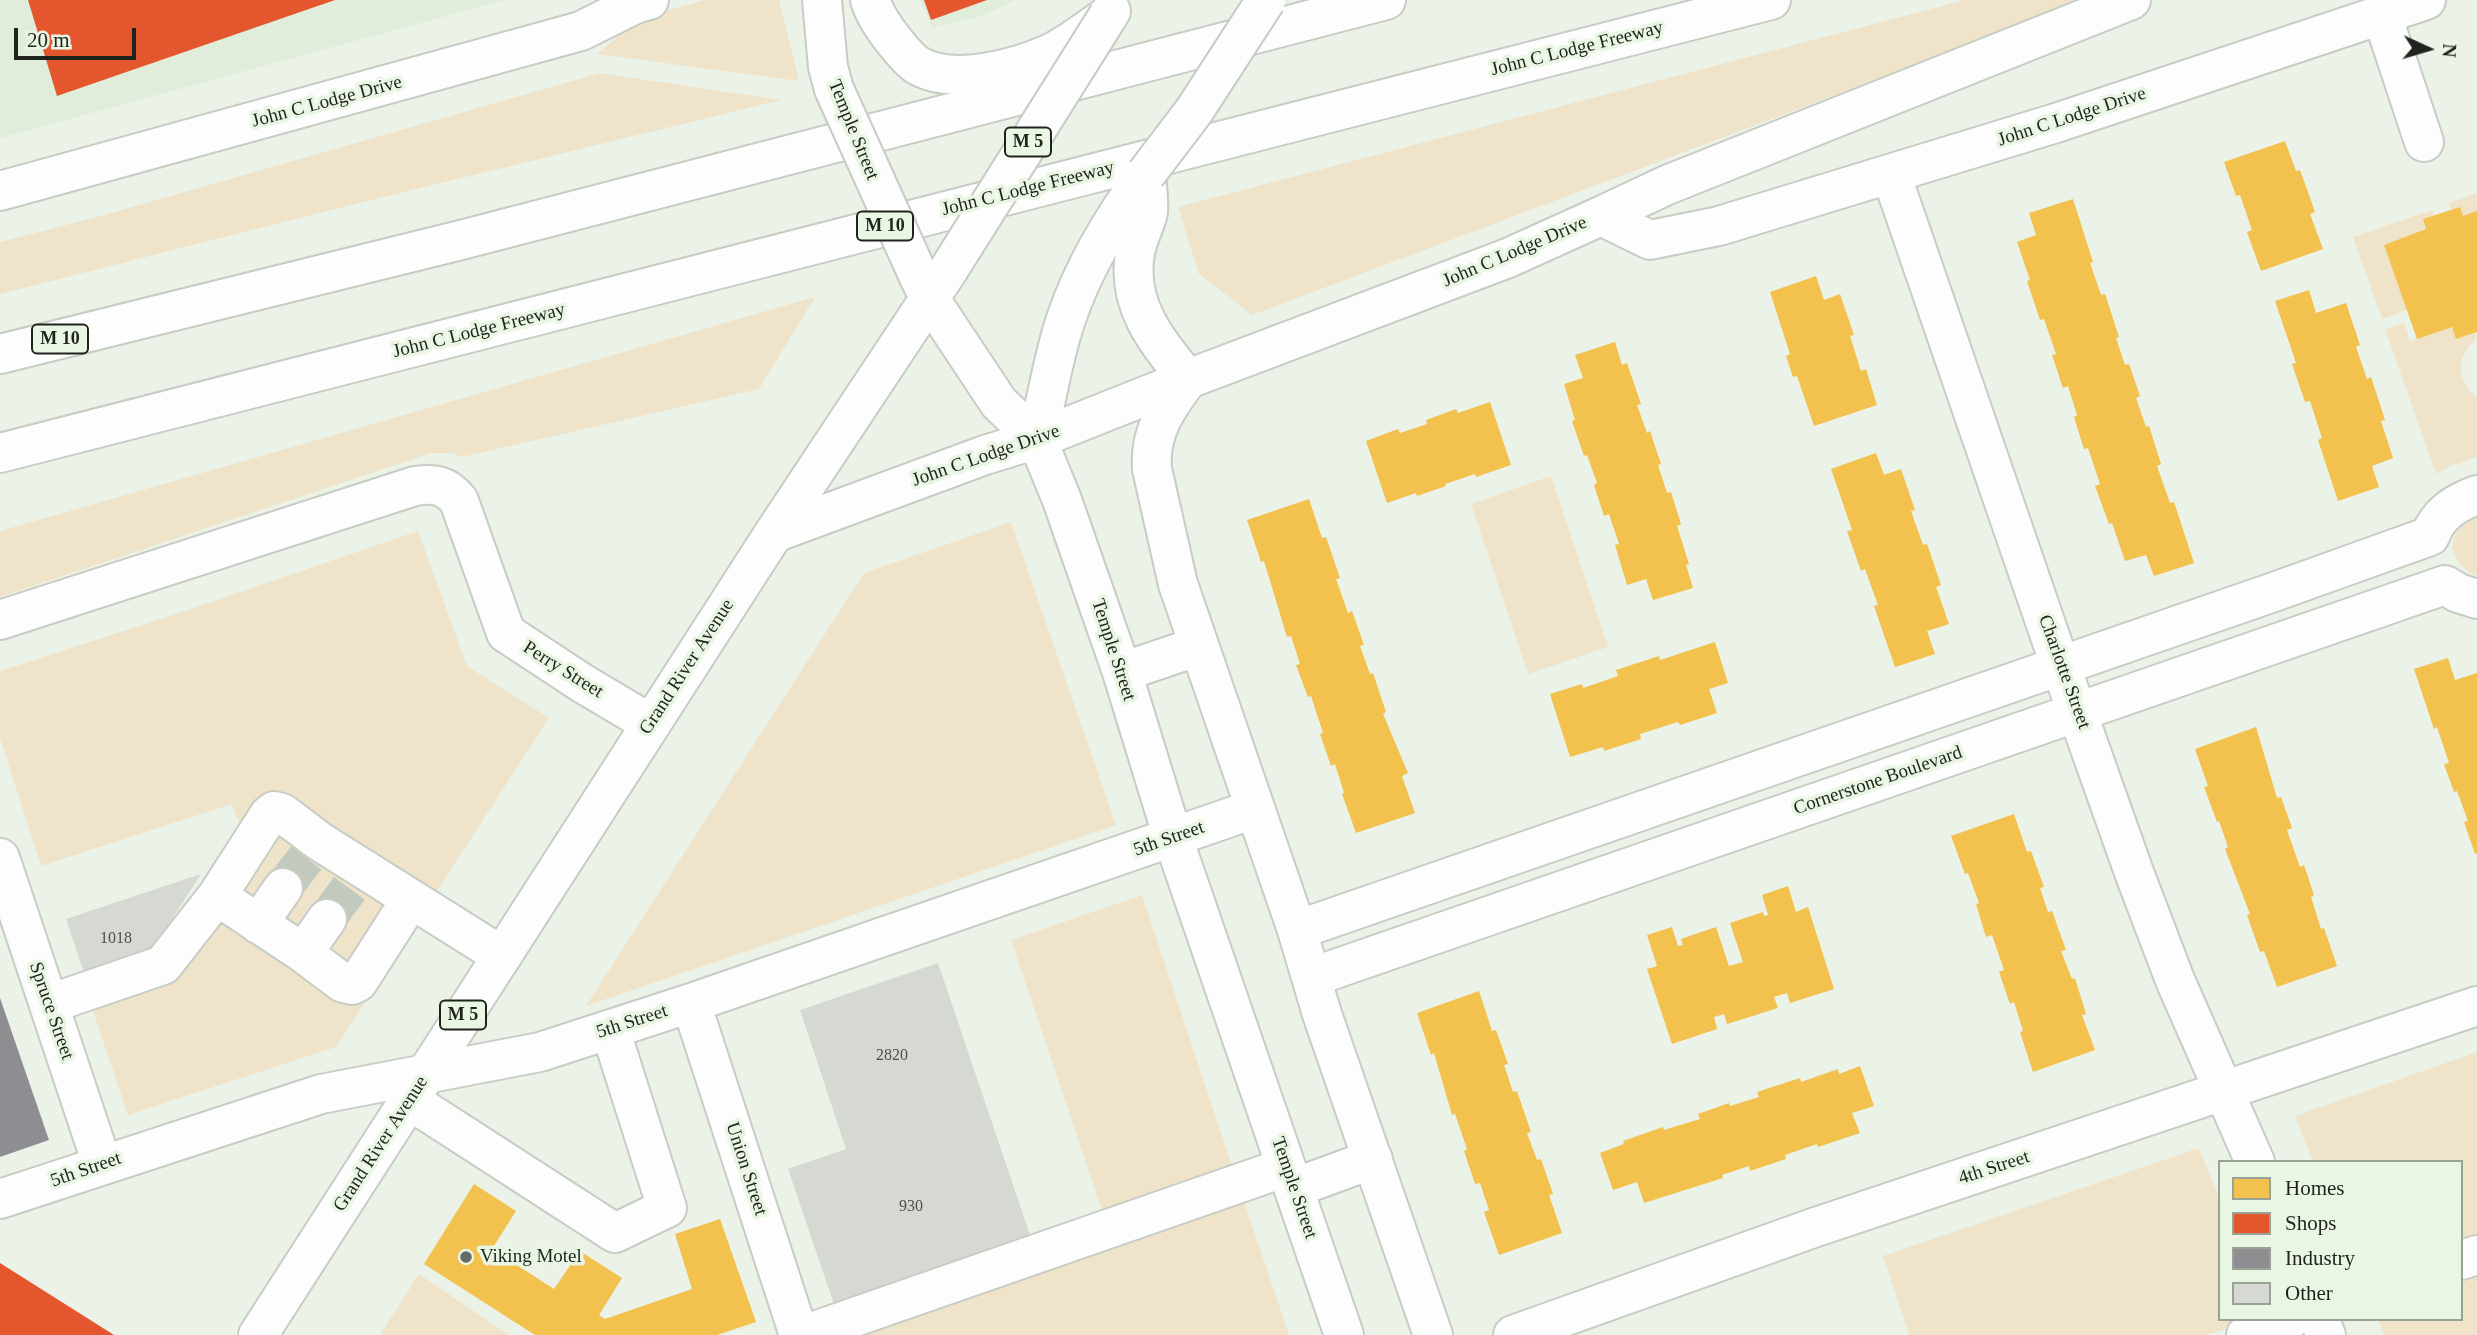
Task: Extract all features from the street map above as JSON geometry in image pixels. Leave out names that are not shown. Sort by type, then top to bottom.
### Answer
[{"type":"main road","name":"John C Lodge Drive","points":[[0,191],[581,31],[635,4],[649,0]]},
{"type":"main road","name":"Temple Street","points":[[822,0],[828,67],[834,89],[933,282],[999,403],[1037,439],[1062,500],[1122,672],[1173,838],[1344,1335]]},
{"type":"main road","points":[[870,0],[875,16],[896,45],[917,65],[956,75],[1012,67],[1051,53],[1113,8]]},
{"type":"main road","points":[[1037,439],[1065,321],[1082,278],[1111,225],[1147,192],[1194,111],[1266,0]]},
{"type":"main road","name":"M 10","points":[[0,354],[461,240],[1386,0]]},
{"type":"main road","name":"John C Lodge Freeway","points":[[0,453],[1771,0]]},
{"type":"main road","points":[[1601,216],[1667,185],[2131,0]]},
{"type":"main road","name":"John C Lodge Drive","points":[[774,533],[985,455],[1037,439],[1508,258],[1601,216],[1650,240],[1719,226],[2096,110],[2426,0]]},
{"type":"main road","name":"Grand River Avenue","points":[[258,1335],[933,282],[1113,8]]},
{"type":"main road","points":[[2382,15],[2424,142]]},
{"type":"main road","name":"Charlotte Street","points":[[1891,174],[2136,875],[2175,980],[2254,1160]]},
{"type":"main road","points":[[1147,192],[1135,254],[1137,302],[1159,345],[1188,379],[1166,408],[1150,450],[1178,584],[1433,1335]]},
{"type":"main road","points":[[0,480],[55,439]]},
{"type":"main road","name":"Perry Street","points":[[0,620],[415,486],[429,484],[452,492],[464,512],[506,633],[651,724]]},
{"type":"main road","points":[[1297,930],[2430,536],[2435,522],[2448,510],[2477,495]]},
{"type":"main road","name":"Cornerstone Boulevard","points":[[1312,977],[2307,633],[2461,592],[2429,554],[2430,536]]},
{"type":"main road","points":[[2290,586],[2307,633]]},
{"type":"main road","points":[[1122,672],[1199,646]]},
{"type":"main road","name":"5th Street","points":[[0,1199],[321,1094],[417,1087],[540,1052],[691,1003],[1254,809]]},
{"type":"main road","points":[[49,1004],[163,965],[217,897],[274,811],[282,813],[315,847],[411,900],[502,956]]},
{"type":"main road","name":"Spruce Street","points":[[0,858],[102,1164]]},
{"type":"main road","points":[[258,923],[283,888]]},
{"type":"main road","points":[[217,897],[303,953],[343,983],[352,985],[358,982],[411,900]]},
{"type":"main road","points":[[303,953],[327,919]]},
{"type":"main road","name":"Union Street","points":[[691,1003],[801,1335]]},
{"type":"main road","name":"4th Street","points":[[1513,1335],[1816,1227],[2477,1006]]},
{"type":"main road","points":[[417,1087],[615,1233],[667,1208],[610,1029]]},
{"type":"main road","points":[[801,1335],[1290,1177],[1373,1159]]},
{"type":"main road","points":[[2246,1335],[2285,1321]]},
{"type":"shaded area","points":[[0,0],[505,0],[0,138]]},
{"type":"shaded area","points":[[705,0],[779,0],[799,81],[597,54],[630,26],[658,13]]},
{"type":"shaded area","points":[[920,0],[1016,0],[982,16],[932,28]]},
{"type":"shaded area","points":[[1965,0],[2087,0],[1252,315],[1199,274],[1178,207]]},
{"type":"shaded area","points":[[600,73],[781,100],[0,294],[0,242],[101,216]]},
{"type":"shaded area","points":[[2477,193],[2477,211],[2463,216],[2460,207],[2451,210],[2448,203]]},
{"type":"shaded area","points":[[2432,210],[2434,216],[2423,219],[2426,229],[2384,245],[2407,310],[2382,319],[2353,237]]},
{"type":"shaded area","points":[[815,297],[759,389],[462,457],[452,453],[432,453],[0,597],[0,531]]},
{"type":"shaded area","points":[[2404,323],[2410,341],[2452,327],[2457,339],[2476,333],[2477,337],[2463,357],[2461,370],[2464,382],[2477,397],[2477,457],[2436,474],[2385,329]]},
{"type":"shaded area","points":[[1551,476],[1608,647],[1528,674],[1471,504]]},
{"type":"shaded area","points":[[2477,514],[2477,576],[2458,562],[2453,545],[2460,528]]},
{"type":"shaded area","points":[[1011,522],[1116,825],[586,1006],[864,573]]},
{"type":"shaded area","points":[[418,531],[467,666],[549,718],[336,1047],[128,1115],[91,1005],[156,985],[243,834],[232,804],[41,866],[0,738],[0,671]]},
{"type":"shaded area","points":[[1142,895],[1235,1175],[1105,1219],[1011,940]]},
{"type":"shaded area","points":[[2477,1052],[2477,1241],[2463,1246],[2463,1160],[2312,1160],[2295,1116]]},
{"type":"shaded area","points":[[2199,1148],[2218,1195],[2218,1321],[2247,1321],[2207,1335],[1909,1335],[1883,1256]]},
{"type":"shaded area","points":[[1241,1193],[1289,1335],[838,1335]]},
{"type":"shaded area","points":[[2477,1269],[2477,1335],[2384,1335],[2379,1321],[2463,1321],[2463,1273]]},
{"type":"shaded area","points":[[419,1274],[509,1335],[380,1335]]},
{"type":"building: Homes","points":[[2285,141],[2296,171],[2300,170],[2315,212],[2310,214],[2323,249],[2261,271],[2247,232],[2252,230],[2240,195],[2236,196],[2224,162]]},
{"type":"building: Homes","points":[[2073,199],[2093,262],[2090,263],[2101,295],[2105,294],[2125,365],[2129,364],[2140,396],[2136,398],[2146,427],[2149,426],[2161,464],[2157,466],[2170,503],[2174,502],[2194,563],[2154,576],[2146,555],[2125,561],[2112,523],[2109,524],[2095,486],[2100,484],[2088,448],[2084,449],[2068,386],[2063,388],[2052,355],[2056,354],[2044,319],[2040,320],[2017,242],[2036,235],[2029,213]]},
{"type":"building: Homes","points":[[2460,207],[2463,216],[2477,211],[2477,332],[2456,339],[2452,327],[2417,339],[2384,245],[2426,229],[2423,219]]},
{"type":"building: Homes","points":[[1816,276],[1824,300],[1840,294],[1854,335],[1850,336],[1861,371],[1866,369],[1877,405],[1814,426],[1797,376],[1793,377],[1786,356],[1790,354],[1770,292]]},
{"type":"building: Homes","points":[[2309,290],[2316,313],[2346,303],[2360,345],[2356,347],[2367,379],[2371,377],[2385,420],[2381,421],[2393,458],[2372,466],[2379,487],[2338,501],[2318,440],[2322,438],[2310,401],[2305,402],[2292,364],[2296,363],[2275,301]]},
{"type":"building: Homes","points":[[1615,342],[1622,365],[1627,363],[1641,404],[1637,405],[1647,433],[1650,431],[1661,464],[1658,465],[1667,493],[1671,492],[1681,524],[1677,526],[1689,564],[1686,565],[1693,588],[1653,600],[1646,579],[1627,585],[1615,545],[1619,544],[1609,514],[1604,516],[1594,485],[1597,483],[1572,421],[1575,420],[1564,384],[1583,378],[1575,355]]},
{"type":"building: Homes","points":[[1490,402],[1511,465],[1387,503],[1366,441],[1398,429],[1400,433],[1427,424],[1426,420],[1456,409],[1458,413]]},
{"type":"building: Homes","points":[[1876,453],[1884,475],[1901,469],[1915,510],[1911,511],[1923,545],[1927,544],[1941,585],[1936,587],[1949,624],[1927,631],[1935,654],[1895,667],[1874,606],[1878,605],[1865,569],[1861,571],[1847,531],[1852,530],[1831,469]]},
{"type":"building: Homes","points":[[1309,499],[1322,538],[1326,537],[1348,613],[1352,611],[1364,645],[1360,646],[1370,674],[1373,673],[1386,712],[1383,714],[1408,773],[1402,776],[1415,813],[1356,833],[1335,764],[1331,766],[1320,734],[1323,733],[1311,696],[1308,697],[1296,665],[1300,664],[1291,636],[1287,637],[1264,561],[1261,562],[1247,520]]},
{"type":"building: Homes","points":[[1715,642],[1728,683],[1709,689],[1717,713],[1640,734],[1641,739],[1604,751],[1603,747],[1570,757],[1550,694],[1582,684],[1583,688],[1618,676],[1616,670],[1659,656],[1660,660]]},
{"type":"building: Homes","points":[[2448,658],[2455,680],[2477,673],[2475,854],[2464,822],[2468,821],[2444,764],[2449,763],[2437,727],[2434,729],[2414,669]]},
{"type":"building: Homes","points":[[2256,727],[2277,798],[2281,797],[2292,828],[2287,830],[2300,867],[2304,865],[2321,929],[2324,928],[2337,966],[2277,987],[2264,951],[2260,952],[2247,915],[2250,914],[2225,849],[2228,847],[2219,821],[2217,822],[2204,787],[2208,786],[2195,749]]},
{"type":"building: Homes","points":[[2014,814],[2027,852],[2031,851],[2044,887],[2040,888],[2048,912],[2052,911],[2066,950],[2061,951],[2072,979],[2075,978],[2086,1014],[2082,1015],[2095,1050],[2033,1072],[2014,1002],[2010,1004],[1999,972],[2004,970],[1992,935],[1986,937],[1976,904],[1979,903],[1951,836]]},
{"type":"building: Homes","points":[[1788,886],[1796,912],[1808,907],[1834,989],[1790,1003],[1787,993],[1774,997],[1778,1008],[1727,1024],[1724,1014],[1714,1017],[1717,1029],[1672,1044],[1647,969],[1657,966],[1647,935],[1672,927],[1678,946],[1683,945],[1681,939],[1716,927],[1729,966],[1743,962],[1730,923],[1763,912],[1764,916],[1768,915],[1762,895]]},
{"type":"building: Homes","points":[[1479,991],[1492,1031],[1496,1030],[1508,1064],[1504,1065],[1513,1092],[1517,1091],[1531,1132],[1527,1133],[1537,1160],[1541,1159],[1553,1194],[1549,1195],[1562,1233],[1499,1255],[1484,1212],[1489,1210],[1480,1183],[1475,1184],[1464,1151],[1467,1149],[1455,1114],[1452,1115],[1434,1053],[1431,1055],[1417,1013]]},
{"type":"building: Homes","points":[[1860,1066],[1874,1106],[1852,1113],[1860,1133],[1785,1155],[1786,1159],[1750,1171],[1749,1166],[1722,1175],[1723,1178],[1644,1203],[1637,1182],[1613,1190],[1600,1153],[1624,1144],[1623,1141],[1663,1127],[1664,1130],[1700,1119],[1698,1114],[1729,1103],[1730,1106],[1759,1097],[1757,1092],[1800,1078],[1801,1082],[1838,1069],[1839,1074]]},
{"type":"building: Homes","name":"Viking Motel","points":[[474,1184],[516,1211],[492,1249],[554,1289],[580,1251],[622,1278],[599,1315],[605,1319],[692,1289],[675,1234],[720,1219],[756,1322],[717,1335],[535,1335],[424,1264]]},
{"type":"building: Shops","points":[[28,0],[335,0],[57,96]]},
{"type":"building: Shops","points":[[924,0],[987,0],[931,20]]},
{"type":"building: Shops","points":[[0,1263],[114,1335],[0,1335]]},
{"type":"building: Industry","points":[[0,998],[49,1140],[0,1157]]},
{"type":"building: Other","points":[[201,874],[147,958],[86,979],[66,919]]},
{"type":"building: Other","points":[[938,963],[1033,1244],[836,1310],[788,1169],[846,1149],[800,1010]]},
{"type":"tunnel","points":[[283,888],[310,853]]},
{"type":"tunnel","points":[[327,919],[356,879]]},
{"type":"place","name":"Viking Motel","points":[[466,1257]]}]
